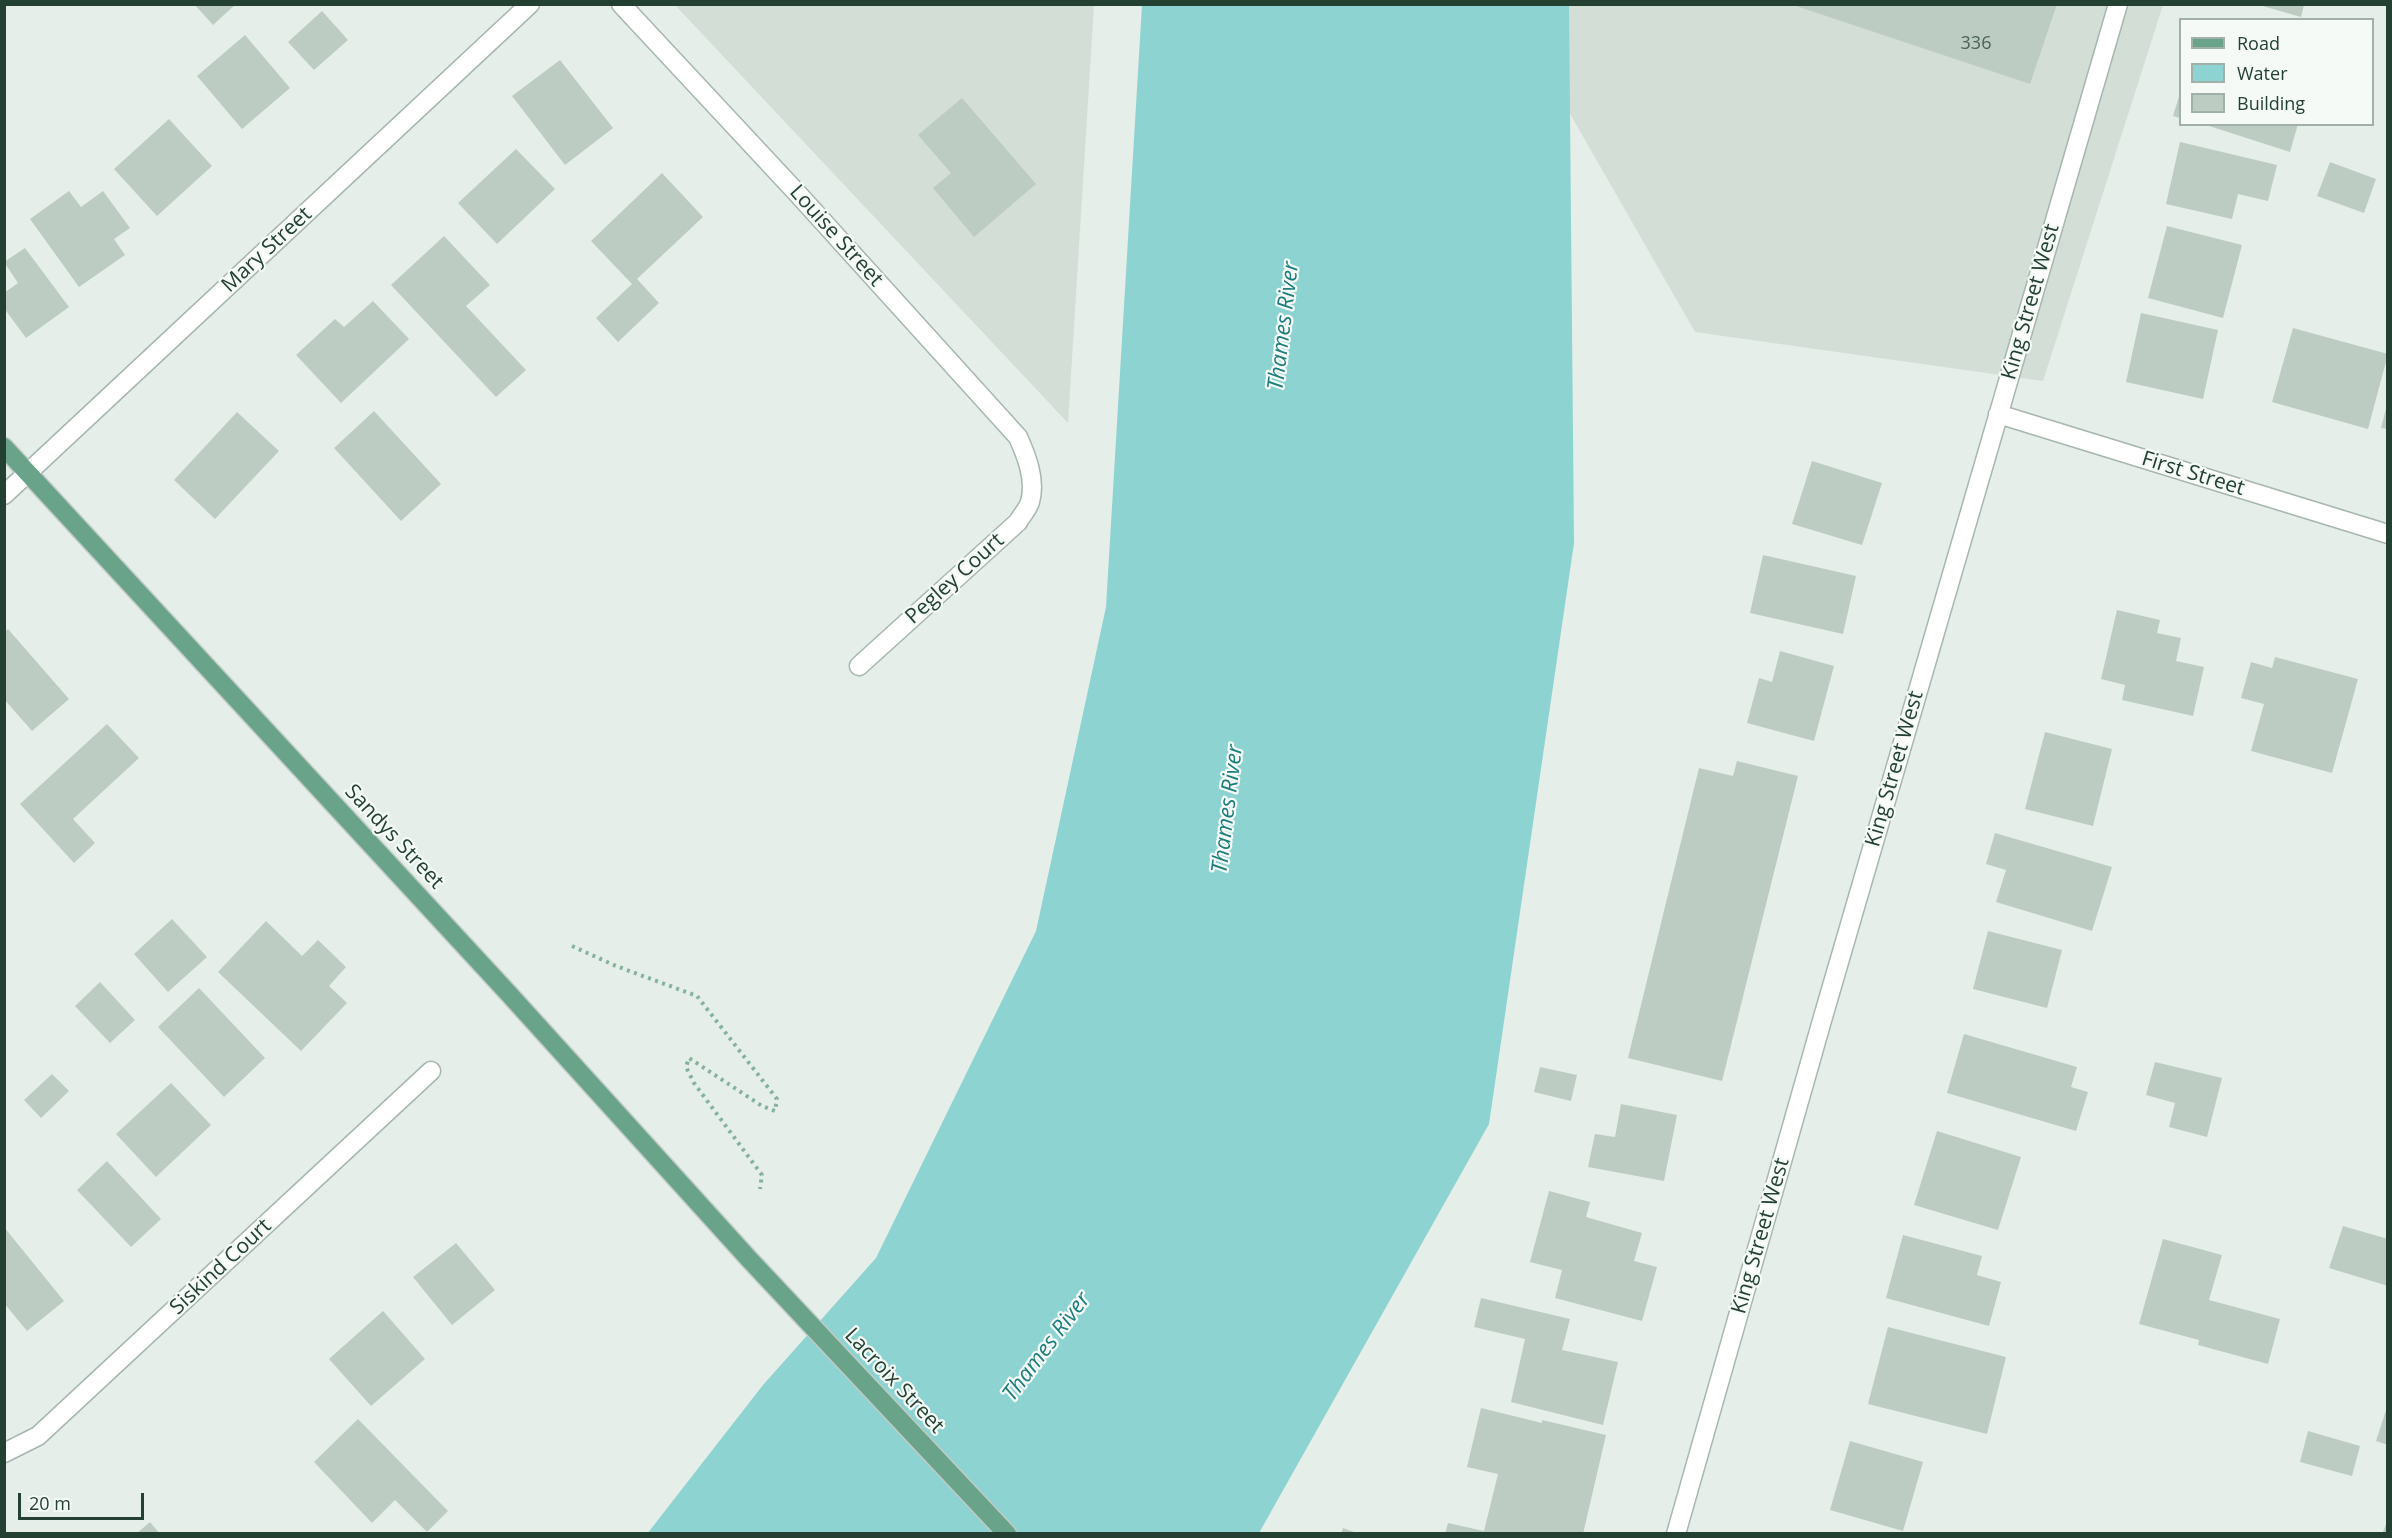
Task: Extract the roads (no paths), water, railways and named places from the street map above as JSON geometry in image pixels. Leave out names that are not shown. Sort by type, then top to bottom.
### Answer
[{"type":"main road","name":"Sandys Street","points":[[4,447],[501,986],[749,1259]]},
{"type":"main road","name":"Lacroix Street","points":[[749,1259],[1007,1533]]},
{"type":"street","name":"Mary Street","points":[[4,495],[530,4]]},
{"type":"street","name":"Louise Street","points":[[621,4],[798,194],[1018,437],[1028,459],[1032,480]]},
{"type":"street","name":"King Street West","points":[[1676,1533],[2118,4]]},
{"type":"street","name":"First Street","points":[[1998,414],[2388,534]]},
{"type":"street","name":"Pegley Court","points":[[859,666],[1018,522],[1030,502],[1032,480]]},
{"type":"street","name":"Siskind Court","points":[[4,1453],[9,1453],[38,1436],[431,1071]]},
{"type":"water","name":"Thames River","points":[[1142,5],[1569,5],[1574,543],[1489,1124],[1259,1533],[647,1534],[763,1385],[876,1258],[1036,931],[1106,607]]}]
